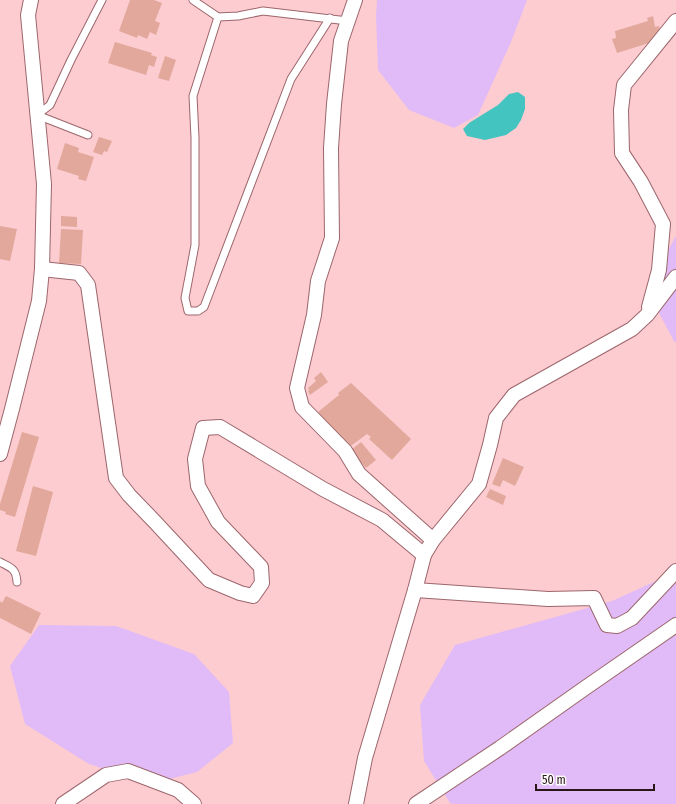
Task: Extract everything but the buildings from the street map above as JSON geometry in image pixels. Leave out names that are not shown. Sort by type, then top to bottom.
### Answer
[{"type":"street","points":[[0,454],[39,301],[42,269],[44,184],[28,15],[31,0]]},
{"type":"street","points":[[355,0],[341,41],[334,104],[331,148],[332,238],[318,281],[314,315],[297,388],[302,407],[345,451],[359,474],[433,540]]},
{"type":"street","points":[[647,315],[659,270],[663,224],[622,153],[621,110],[624,85],[676,21]]},
{"type":"street","points":[[42,269],[79,273],[88,285],[116,478],[129,495],[209,580],[240,594],[253,596],[262,583],[261,567],[218,522],[198,486],[195,459],[203,428],[220,427],[323,489],[382,520],[424,556]]},
{"type":"street","points":[[356,804],[365,758],[424,556],[433,540],[479,484],[496,418],[514,395],[632,329],[647,315],[676,277]]},
{"type":"street","points":[[415,590],[548,599],[594,598],[607,625],[617,626],[632,618],[676,571]]},
{"type":"street","points":[[416,804],[500,748],[676,625]]},
{"type":"street","points":[[63,804],[106,776],[128,771],[178,790],[194,804]]},
{"type":"lane","points":[[37,115],[50,105],[102,0]]},
{"type":"lane","points":[[192,0],[218,17],[238,16],[263,11],[348,20]]},
{"type":"lane","points":[[218,17],[193,96],[195,138],[195,245],[185,298],[188,311],[198,311],[204,307],[291,79],[330,18]]},
{"type":"lane","points":[[37,115],[88,136]]},
{"type":"lane","points":[[0,562],[13,568],[17,576],[17,582]]},
{"type":"shaded area","points":[[377,0],[527,0],[511,42],[478,115],[454,128],[409,110],[378,70],[376,16]]},
{"type":"shaded area","points":[[676,236],[676,343],[653,302],[664,258]]},
{"type":"shaded area","points":[[676,572],[676,804],[450,803],[424,761],[420,705],[455,645],[612,601]]},
{"type":"shaded area","points":[[39,625],[116,626],[194,654],[229,692],[233,743],[197,772],[150,784],[89,764],[25,724],[10,666]]},
{"type":"water","points":[[518,92],[525,97],[525,109],[516,128],[506,135],[485,140],[467,136],[463,129],[469,123],[498,105],[509,94]]}]
